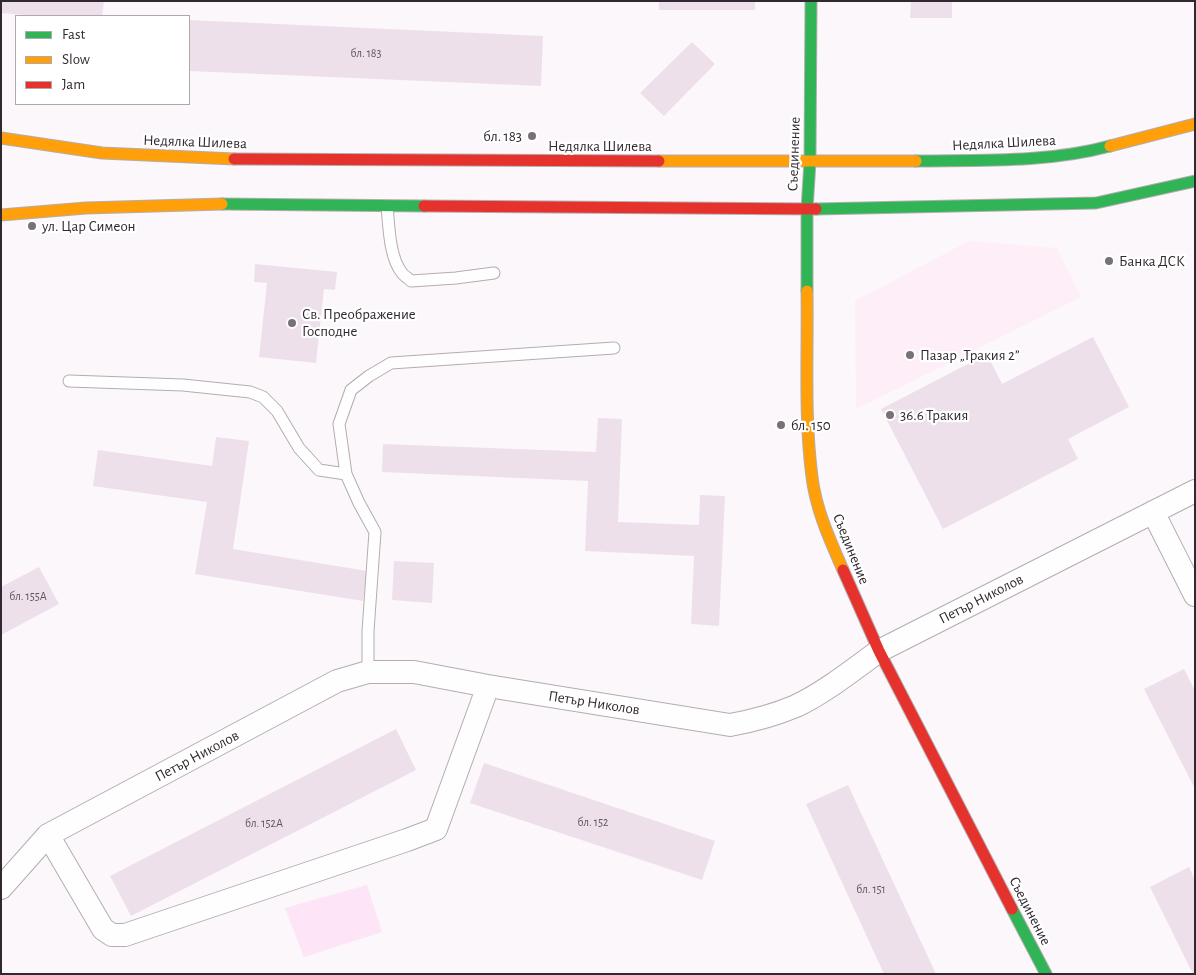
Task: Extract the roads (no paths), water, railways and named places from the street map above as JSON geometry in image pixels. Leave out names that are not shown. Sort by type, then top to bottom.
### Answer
[{"type":"street","name":"Съединение","points":[[811,1],[810,162],[807,209],[808,424],[812,478],[824,527],[879,651],[1046,974]]},
{"type":"street","name":"Недялка Шилева","points":[[1,138],[102,153],[210,159],[810,162],[1011,160],[1085,153],[1195,124]]},
{"type":"street","points":[[1,215],[210,204],[807,209],[1096,203],[1195,181]]},
{"type":"street","name":"Петър Николов","points":[[1,888],[48,835],[337,682],[368,672],[414,672],[488,686],[730,725],[749,721],[796,706],[841,678],[879,651],[1195,491]]},
{"type":"street","points":[[1153,512],[1195,596]]},
{"type":"street","points":[[48,835],[103,929],[112,935],[125,935],[397,844],[436,829],[488,686]]},
{"type":"lane","points":[[387,206],[394,258],[402,272],[411,281],[494,274]]},
{"type":"lane","points":[[368,672],[368,631],[375,532],[358,503],[346,474],[339,424],[350,390],[391,363],[614,348]]},
{"type":"lane","points":[[69,381],[183,385],[250,392],[263,397],[277,411],[299,448],[319,470],[346,474]]},
{"type":"place","name":"бл. 183","points":[[532,136]]},
{"type":"place","name":"ул. Цар Симеон","points":[[32,226]]},
{"type":"place","name":"Банка ДСК","points":[[1109,261]]},
{"type":"place","name":"Св. Преображение Господне","points":[[292,323]]},
{"type":"place","name":"Пазар „Тракия 2”","points":[[910,355]]},
{"type":"place","name":"36.6 Тракия","points":[[890,415]]},
{"type":"place","name":"бл. 150","points":[[781,425]]}]
